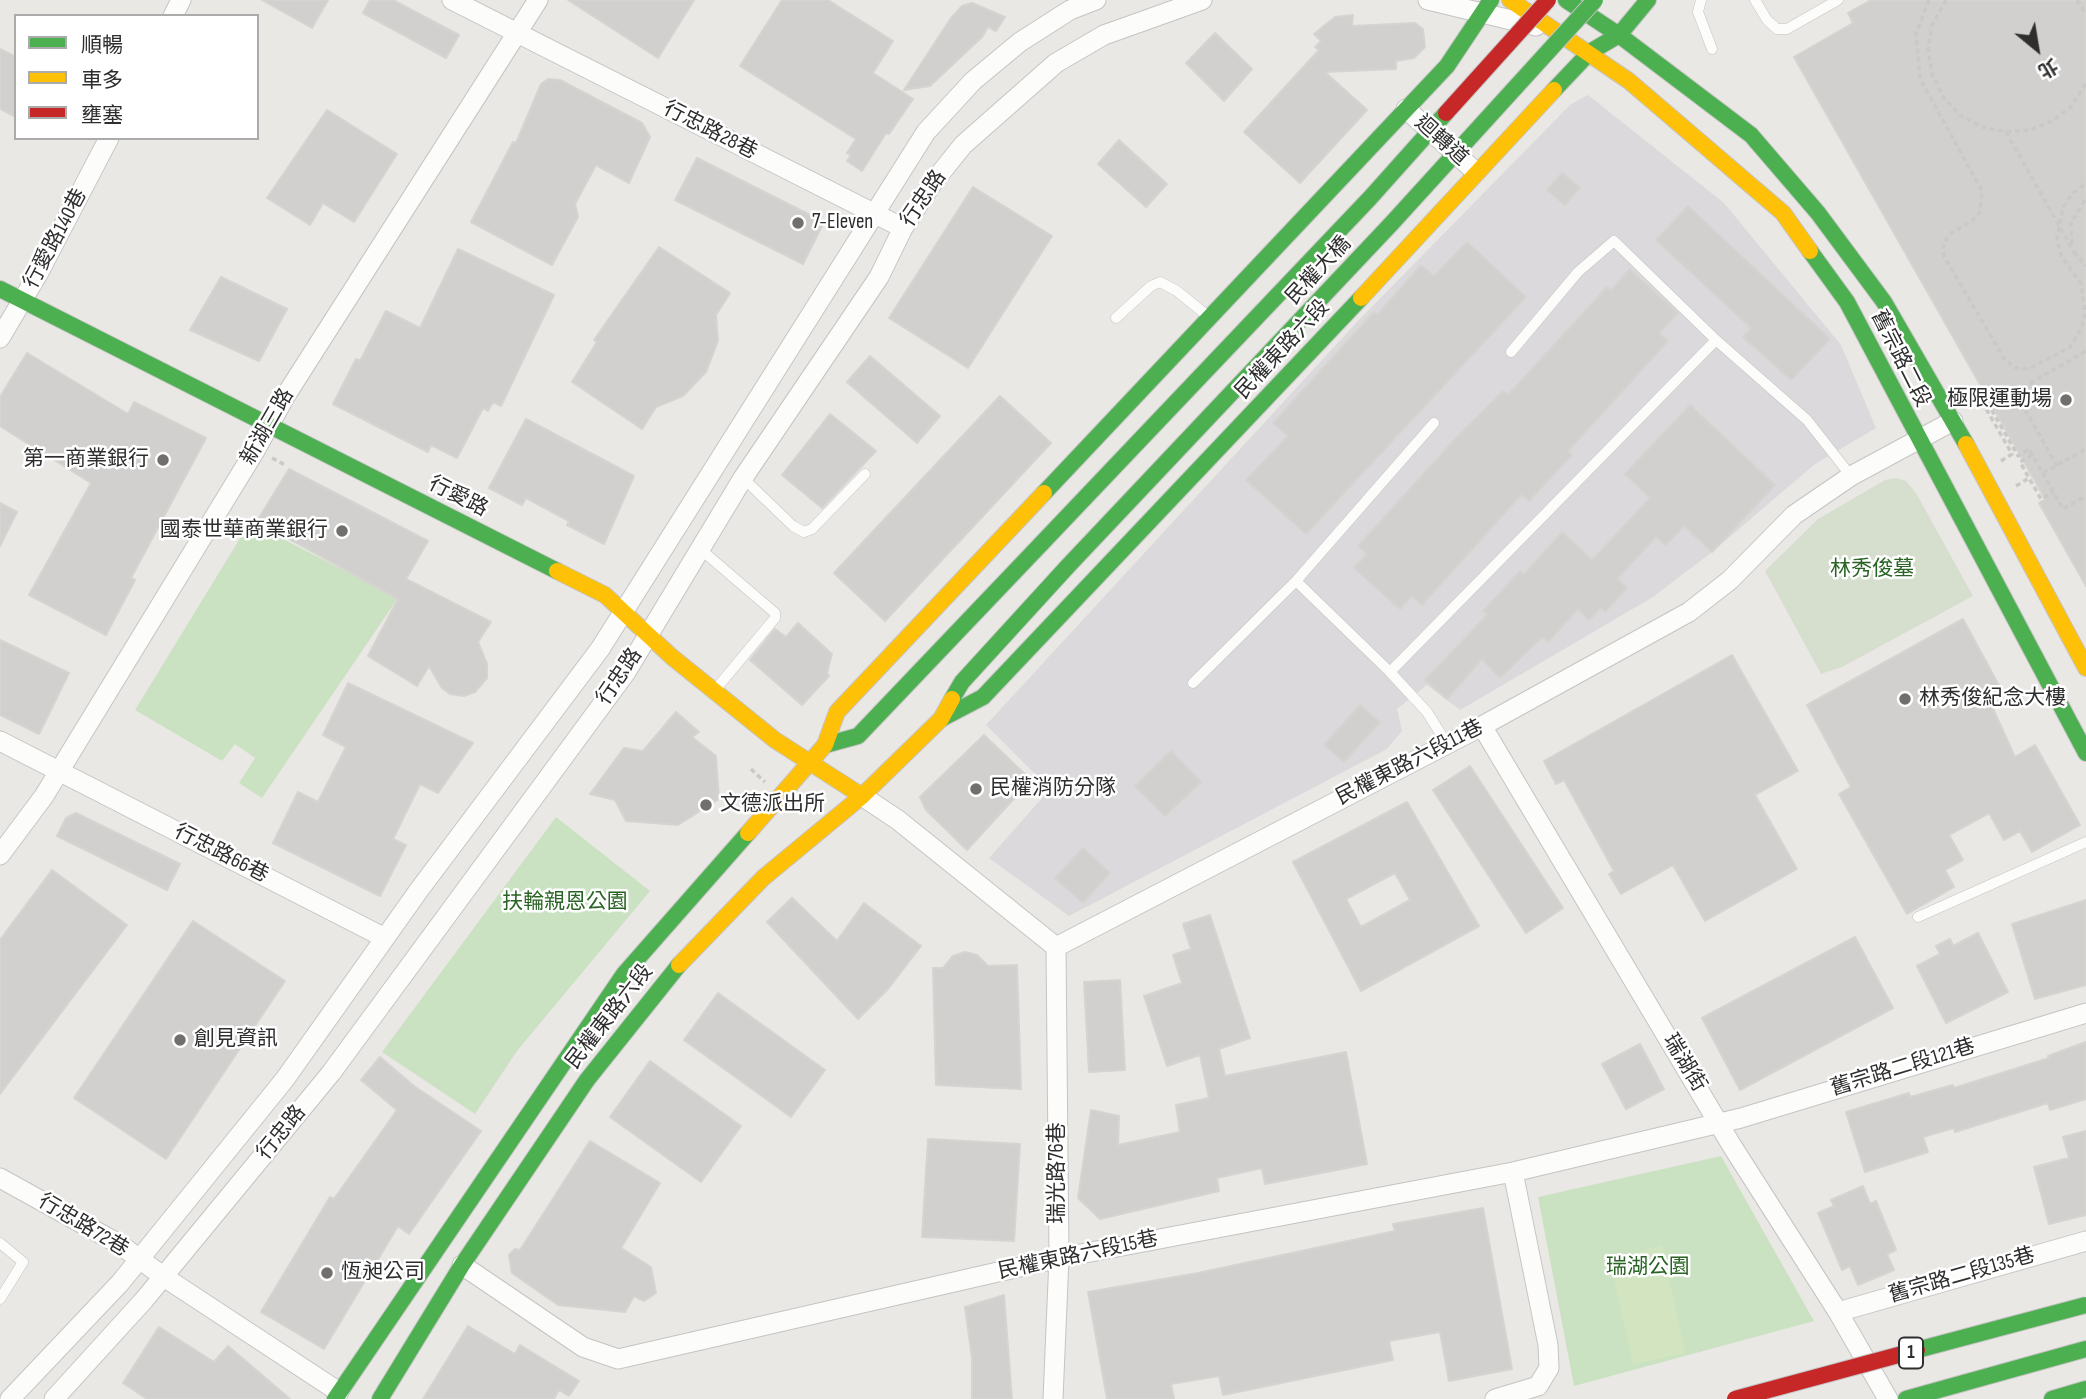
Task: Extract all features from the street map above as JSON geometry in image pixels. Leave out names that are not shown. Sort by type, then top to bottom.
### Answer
[{"type":"main road","name":"舊宗路二段","points":[[1510,0],[1629,81],[1783,213],[1847,302],[2086,753]]},
{"type":"main road","name":"民權大橋","points":[[1042,543],[1370,198],[1548,0]]},
{"type":"main road","name":"舊宗路二段","points":[[1566,0],[1619,35],[1751,135],[1818,213],[1884,302],[1953,421],[2086,668]]},
{"type":"main road","name":"民權大橋","points":[[1068,566],[1392,223],[1595,0]]},
{"type":"main road","name":"民權東路六段","points":[[941,719],[983,697],[1079,599],[1590,52],[1619,35],[1648,0]]},
{"type":"main road","name":"民權東路六段","points":[[825,745],[837,712],[1447,66],[1486,7]]},
{"type":"main road","name":"行愛路","points":[[0,289],[605,595],[672,657],[715,691],[806,762],[862,796]]},
{"type":"main road","name":"民權東路六段","points":[[337,1396],[624,974],[806,762],[825,745],[858,736],[1042,543]]},
{"type":"main road","name":"民權東路六段","points":[[380,1399],[462,1265],[587,1080],[663,981],[763,877],[862,796],[941,719],[962,682],[1068,566]]},
{"type":"main road","name":"1","points":[[1735,1399],[2086,1305]]},
{"type":"main road","name":"1","points":[[1906,1399],[2086,1349]]},
{"type":"main road","points":[[2052,1399],[2086,1389]]},
{"type":"street","name":"行忠路28巷","points":[[452,0],[903,228]]},
{"type":"street","name":"新湖三路","points":[[0,855],[58,771],[286,395],[538,0]]},
{"type":"street","name":"行忠路","points":[[10,1399],[139,1259],[285,1079],[384,938],[600,649],[926,132],[973,81],[1020,42],[1070,10],[1096,0]]},
{"type":"street","name":"行忠路","points":[[54,1399],[163,1277],[363,1031],[626,672],[743,478],[879,277],[903,228],[963,145],[1056,63],[1104,35],[1202,0]]},
{"type":"street","points":[[1428,0],[1486,7],[1550,29]]},
{"type":"street","name":"迴轉道","points":[[1406,109],[1476,172]]},
{"type":"street","name":"行愛路140巷","points":[[0,338],[108,140]]},
{"type":"street","name":"民權東路六段11巷","points":[[1056,947],[1482,726],[1689,612],[1730,580],[1794,515],[1852,476],[1953,421]]},
{"type":"street","name":"瑞湖街","points":[[1482,726],[1719,1123],[1838,1312],[1888,1399]]},
{"type":"street","name":"行忠路66巷","points":[[0,741],[384,938]]},
{"type":"street","points":[[862,796],[898,820],[1056,947]]},
{"type":"street","name":"瑞光路76巷","points":[[1053,1399],[1059,1258],[1056,947]]},
{"type":"street","name":"舊宗路二段121巷","points":[[1719,1123],[2086,1013]]},
{"type":"street","name":"民權東路六段15巷","points":[[462,1265],[583,1347],[618,1359],[1059,1258],[1513,1172],[1719,1123]]},
{"type":"street","points":[[1495,1399],[1538,1386],[1549,1368],[1548,1345],[1513,1172]]},
{"type":"street","name":"行忠路72巷","points":[[0,1178],[119,1244],[337,1396]]},
{"type":"street","name":"舊宗路二段135巷","points":[[1838,1312],[2086,1241]]},
{"type":"lane","points":[[1701,0],[1698,12],[1712,48]]},
{"type":"lane","points":[[1755,0],[1767,20],[1777,29],[1787,29],[1838,0]]},
{"type":"lane","points":[[1511,352],[1578,272],[1614,241],[1716,340],[1807,420],[1852,476]]},
{"type":"lane","points":[[1116,318],[1160,282],[1177,291],[1209,318]]},
{"type":"lane","points":[[1390,672],[1716,340]]},
{"type":"lane","points":[[1193,683],[1296,581],[1434,423]]},
{"type":"lane","points":[[743,478],[793,526],[804,532],[812,529],[865,474]]},
{"type":"lane","points":[[699,548],[775,613],[775,618],[715,691]]},
{"type":"lane","points":[[1296,581],[1390,672],[1427,712],[1447,744]]},
{"type":"lane","points":[[1917,916],[2086,842]]},
{"type":"lane","points":[[0,1243],[23,1262],[0,1299]]},
{"type":"path","points":[[1929,0],[1916,34],[1920,79],[1982,191],[1980,212],[1972,221],[1951,233],[1943,244],[1944,256],[2005,360],[2016,368],[2029,369],[2070,347],[2082,327],[2084,297],[2081,284],[2061,255],[2058,223],[2073,193],[2086,183]]},
{"type":"path","points":[[1945,0],[1932,25],[1928,50],[1932,74],[1943,97],[1960,115],[1982,127],[2006,132],[2030,130],[2052,121],[2071,107],[2085,87]]},
{"type":"path","points":[[2077,0],[2086,14]]},
{"type":"path","points":[[2006,132],[2074,252],[2086,266]]},
{"type":"path","points":[[2074,252],[2071,223],[2086,198]]},
{"type":"path","points":[[2057,466],[2015,392],[2086,351]]},
{"type":"path","points":[[2000,461],[2012,454],[1981,400],[1985,398],[2018,456],[2029,449],[2063,509],[2080,499],[2086,500]]},
{"type":"path","points":[[2043,473],[2086,449]]},
{"type":"path","points":[[2032,455],[2020,462],[2029,478],[2042,499],[2053,492]]},
{"type":"path","points":[[2015,487],[2029,478]]},
{"type":"shaded area","points":[[1588,95],[1724,203],[1841,345],[1876,428],[1815,464],[1712,552],[1653,597],[1460,710],[1427,685],[1397,709],[1402,731],[1387,749],[1069,916],[989,858],[1050,789],[986,725],[1357,322],[1571,104]]},
{"type":"green space","name":"林秀俊墓","points":[[1896,478],[1906,481],[1916,493],[1973,596],[1842,667],[1821,674],[1765,571],[1818,519],[1885,480]]},
{"type":"green space","points":[[250,522],[398,598],[262,798],[239,783],[255,758],[235,744],[222,761],[135,710]]},
{"type":"green space","name":"扶輪親恩公園","points":[[556,817],[650,891],[517,1051],[475,1114],[382,1052]]},
{"type":"green space","name":"瑞湖公園","points":[[1721,1156],[1814,1321],[1574,1386],[1538,1197]]},
{"type":"green space","points":[[1662,1245],[1685,1353],[1633,1364],[1610,1260]]},
{"type":"building","points":[[262,0],[328,0],[312,28]]},
{"type":"building","points":[[370,0],[393,0],[459,35],[446,58],[363,13]]},
{"type":"building","points":[[568,0],[694,0],[658,58]]},
{"type":"building","points":[[782,0],[828,0],[893,41],[873,73],[913,99],[889,134],[886,133],[862,171],[847,161],[851,155],[847,153],[856,139],[740,66]]},
{"type":"building","points":[[1871,0],[2086,0],[2086,586],[2039,503],[2045,499],[1794,57],[1853,23],[1848,13]]},
{"type":"building","points":[[972,3],[1005,17],[996,31],[988,27],[982,37],[930,86],[904,90],[951,18],[962,6]]},
{"type":"building","points":[[1353,15],[1352,26],[1415,23],[1423,29],[1425,47],[1414,58],[1396,61],[1396,69],[1325,72],[1367,110],[1300,183],[1244,132],[1319,50],[1315,47],[1321,41],[1314,34],[1335,17]]},
{"type":"building","points":[[1215,33],[1252,69],[1224,101],[1186,63]]},
{"type":"building","points":[[0,49],[14,56],[14,116],[0,109]]},
{"type":"building","points":[[548,79],[560,80],[642,123],[650,137],[629,183],[596,165],[575,204],[578,217],[552,265],[471,222],[513,142],[516,143],[541,84]]},
{"type":"building","points":[[327,110],[397,154],[354,222],[323,203],[310,225],[267,198]]},
{"type":"building","points":[[1119,140],[1167,184],[1146,207],[1098,164]]},
{"type":"building","points":[[697,158],[824,222],[803,264],[675,200]]},
{"type":"building","points":[[1562,173],[1580,188],[1565,205],[1547,190]]},
{"type":"building","points":[[973,187],[1052,236],[968,368],[889,318]]},
{"type":"building","points":[[1688,206],[1830,339],[1791,380],[1743,337],[1751,328],[1656,240]]},
{"type":"building","points":[[1467,242],[1526,297],[1306,534],[1246,480],[1288,436],[1273,423],[1374,312],[1377,315],[1421,265],[1434,276]]},
{"type":"building","points":[[659,247],[730,293],[716,315],[718,341],[706,372],[683,396],[656,407],[642,429],[572,382],[597,342],[594,340]]},
{"type":"building","points":[[458,249],[554,295],[501,406],[493,402],[488,411],[483,408],[457,458],[431,445],[428,452],[333,404],[356,359],[360,361],[386,311],[420,328]]},
{"type":"building","points":[[1630,269],[1678,313],[1659,333],[1668,341],[1568,451],[1572,455],[1529,501],[1521,495],[1422,605],[1412,596],[1400,609],[1354,568],[1367,554],[1358,546],[1455,439],[1503,391],[1508,395],[1607,287],[1611,290]]},
{"type":"building","points":[[221,277],[287,309],[259,361],[190,330]]},
{"type":"building","points":[[27,353],[128,414],[134,402],[206,438],[131,578],[135,580],[106,635],[29,595],[91,483],[0,426],[0,397]]},
{"type":"building","points":[[870,356],[940,416],[917,443],[847,382]]},
{"type":"building","points":[[1000,396],[1051,443],[885,621],[834,573]]},
{"type":"building","points":[[1690,405],[1775,485],[1712,552],[1684,526],[1666,545],[1656,537],[1617,579],[1627,588],[1605,612],[1601,608],[1589,620],[1578,609],[1548,642],[1542,637],[1500,678],[1482,659],[1447,699],[1425,680],[1487,615],[1483,611],[1520,571],[1524,574],[1562,532],[1592,560],[1650,498],[1625,474]]},
{"type":"building","points":[[830,414],[876,451],[822,508],[782,475]]},
{"type":"building","points":[[526,419],[634,476],[604,544],[567,525],[569,521],[526,498],[522,505],[489,488]]},
{"type":"building","points":[[289,469],[428,541],[406,579],[491,622],[478,642],[487,664],[487,678],[475,692],[464,696],[450,694],[442,688],[429,666],[417,686],[368,656],[398,599],[257,521]]},
{"type":"building","points":[[0,503],[17,512],[0,546]]},
{"type":"building","points":[[1963,619],[2003,693],[1989,700],[2015,757],[2035,745],[2080,825],[2032,852],[2020,831],[2004,840],[1989,813],[1949,835],[1963,860],[1945,870],[1954,887],[1907,914],[1839,794],[1851,787],[1807,705]]},
{"type":"building","points":[[798,623],[832,654],[827,673],[829,676],[802,705],[750,660],[775,629],[786,637]]},
{"type":"building","points":[[0,640],[69,673],[39,734],[0,715]]},
{"type":"building","points":[[1732,655],[1798,771],[1755,795],[1797,869],[1705,921],[1673,865],[1621,894],[1609,874],[1614,871],[1564,780],[1556,784],[1544,761]]},
{"type":"building","points":[[348,683],[473,743],[438,793],[420,784],[393,839],[406,845],[380,896],[273,843],[298,792],[318,802],[346,747],[323,735]]},
{"type":"building","points":[[1360,705],[1380,722],[1344,762],[1324,745]]},
{"type":"building","points":[[676,712],[699,732],[692,737],[716,756],[719,799],[678,825],[626,821],[615,800],[590,794],[624,748],[643,751]]},
{"type":"building","name":"民權消防分隊","points":[[984,735],[1031,780],[967,850],[926,810],[920,797]]},
{"type":"building","points":[[1171,751],[1201,782],[1165,816],[1135,786]]},
{"type":"building","points":[[1470,766],[1563,908],[1526,933],[1433,790]]},
{"type":"building","points":[[1407,802],[1479,926],[1361,991],[1293,862]],"holes":[[[1395,873],[1410,900],[1361,927],[1346,899]]]},
{"type":"building","points":[[76,813],[180,864],[167,890],[57,836],[66,818]]},
{"type":"building","points":[[1083,848],[1110,873],[1083,903],[1055,878]]},
{"type":"building","points":[[52,870],[127,925],[0,1094],[0,940]]},
{"type":"building","points":[[792,898],[837,941],[864,903],[921,946],[888,989],[858,1019],[767,922]]},
{"type":"building","points":[[2086,900],[2086,985],[2035,999],[2012,924]]},
{"type":"building","points":[[1210,915],[1250,1038],[1219,1049],[1225,1076],[1346,1052],[1367,1164],[1265,1184],[1262,1168],[1217,1178],[1219,1191],[1100,1219],[1078,1198],[1091,1110],[1119,1116],[1118,1145],[1180,1132],[1176,1105],[1209,1098],[1200,1055],[1167,1066],[1144,996],[1182,983],[1173,955],[1191,949],[1183,924]]},
{"type":"building","name":"創見資訊","points":[[193,921],[285,981],[166,1159],[74,1098]]},
{"type":"building","points":[[1978,933],[2008,992],[1946,1023],[1917,966],[1940,954],[1936,946],[1950,939],[1953,946]]},
{"type":"building","points":[[1855,937],[1893,1008],[1740,1090],[1702,1018]]},
{"type":"building","points":[[965,952],[977,955],[988,966],[1017,965],[1021,1089],[936,1085],[933,968],[943,968],[953,956]]},
{"type":"building","points":[[1120,980],[1125,1070],[1089,1072],[1084,982]]},
{"type":"building","points":[[718,993],[825,1070],[791,1117],[684,1040]]},
{"type":"building","points":[[2086,1042],[2086,1099],[2050,1110],[2048,1103],[1955,1132],[1954,1128],[1923,1137],[1928,1152],[1865,1172],[1846,1112],[1909,1093],[1910,1097],[1953,1085],[1954,1088],[2049,1058],[2048,1056]]},
{"type":"building","points":[[1640,1044],[1664,1089],[1626,1109],[1602,1064]]},
{"type":"building","points":[[380,1057],[414,1086],[481,1131],[409,1234],[398,1226],[324,1349],[261,1312],[330,1197],[334,1199],[397,1110],[361,1080]]},
{"type":"building","points":[[650,1061],[741,1126],[701,1182],[610,1117]]},
{"type":"building","points":[[2086,1131],[2086,1215],[2049,1224],[2034,1167],[2069,1158],[2063,1137]]},
{"type":"building","points":[[928,1139],[1020,1144],[1014,1241],[922,1237]]},
{"type":"building","points":[[590,1141],[660,1183],[621,1248],[651,1267],[656,1293],[644,1301],[634,1296],[625,1312],[558,1305],[512,1273],[509,1255],[515,1249],[520,1250]]},
{"type":"building","points":[[1863,1186],[1870,1204],[1876,1201],[1896,1250],[1887,1254],[1894,1270],[1858,1285],[1850,1266],[1842,1270],[1818,1213],[1834,1206],[1831,1200]]},
{"type":"building","points":[[1483,1208],[1512,1369],[1449,1381],[1440,1332],[1389,1341],[1393,1360],[1223,1395],[1219,1376],[1171,1384],[1174,1399],[1107,1399],[1088,1292],[1198,1273],[1395,1231],[1393,1224]]},
{"type":"building","points":[[1004,1295],[1012,1399],[972,1399],[972,1358],[965,1307]]},
{"type":"building","points":[[468,1326],[515,1354],[520,1345],[579,1381],[569,1396],[559,1390],[554,1399],[423,1399]]},
{"type":"building","points":[[159,1327],[214,1362],[228,1346],[290,1399],[147,1399],[123,1383]]},
{"type":"traffic: fast","points":[[1044,493],[1447,66],[1491,0]]},
{"type":"traffic: fast","points":[[1566,0],[1619,35],[1751,135],[1818,213],[1884,302],[1966,444]]},
{"type":"traffic: fast","points":[[1068,566],[1392,223],[1595,0]]},
{"type":"traffic: fast","points":[[1554,90],[1590,52],[1619,35],[1648,0]]},
{"type":"traffic: fast","points":[[1042,543],[1370,198],[1446,113]]},
{"type":"traffic: fast","points":[[1810,251],[1847,302],[2086,753]]},
{"type":"traffic: fast","points":[[0,289],[557,571]]},
{"type":"traffic: fast","points":[[941,719],[983,697],[1361,298]]},
{"type":"traffic: fast","points":[[825,745],[858,736],[1042,543]]},
{"type":"traffic: fast","points":[[952,699],[962,682],[1068,566]]},
{"type":"traffic: fast","points":[[335,1399],[624,974],[748,833]]},
{"type":"traffic: fast","points":[[380,1399],[462,1265],[587,1080],[679,965]]},
{"type":"traffic: fast","points":[[1917,1350],[2086,1305]]},
{"type":"traffic: fast","points":[[1906,1399],[2086,1349]]},
{"type":"traffic: fast","points":[[2052,1399],[2086,1389]]},
{"type":"traffic: slow","points":[[1510,0],[1629,81],[1783,213],[1810,251]]},
{"type":"traffic: slow","points":[[1361,298],[1554,90]]},
{"type":"traffic: slow","points":[[1966,444],[2086,668]]},
{"type":"traffic: slow","points":[[748,833],[825,745],[837,712],[1044,493]]},
{"type":"traffic: slow","points":[[557,571],[605,595],[672,657],[775,740],[862,796]]},
{"type":"traffic: slow","points":[[679,965],[763,878],[862,796],[941,719],[952,699]]},
{"type":"traffic: jam","points":[[1446,113],[1548,0]]},
{"type":"traffic: jam","points":[[1735,1399],[1917,1350]]},
{"type":"place","name":"7-Eleven","points":[[798,223]]},
{"type":"place","name":"極限運動場","points":[[2066,400]]},
{"type":"place","name":"第一商業銀行","points":[[163,460]]},
{"type":"place","name":"國泰世華商業銀行","points":[[342,531]]},
{"type":"place","name":"林秀俊紀念大樓","points":[[1905,699]]},
{"type":"place","name":"民權消防分隊","points":[[976,789]]},
{"type":"place","name":"文德派出所","points":[[706,805]]},
{"type":"place","name":"創見資訊","points":[[180,1040]]},
{"type":"place","name":"恆昶公司","points":[[327,1273]]}]
